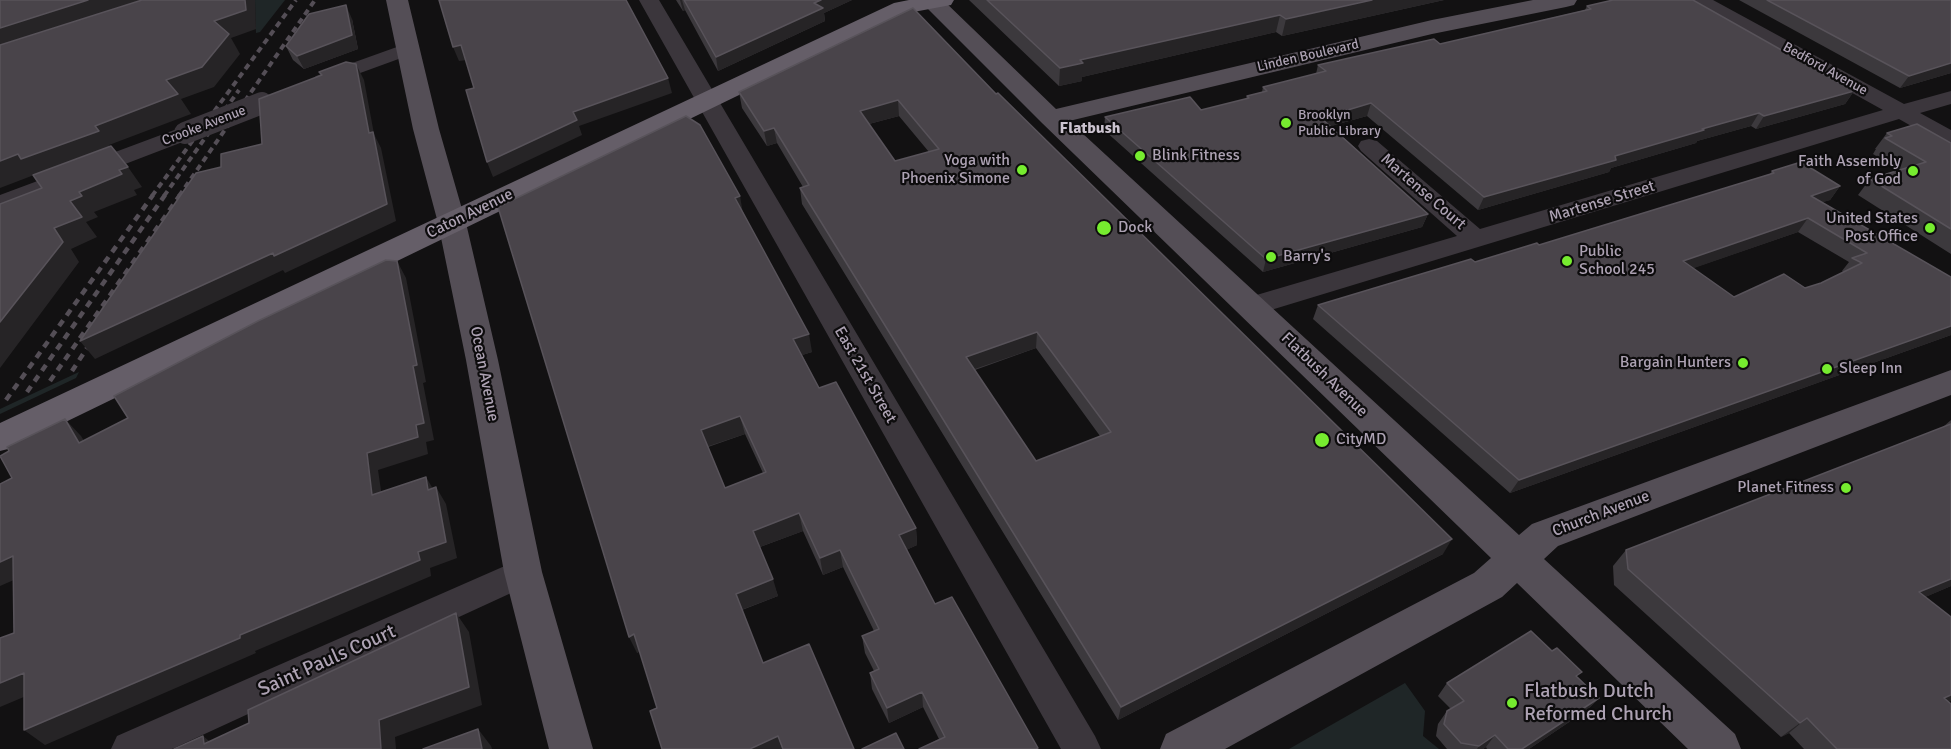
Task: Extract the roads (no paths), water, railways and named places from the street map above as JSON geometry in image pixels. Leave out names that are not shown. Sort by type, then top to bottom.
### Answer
[{"type":"highway","name":"Caton Avenue","points":[[0,438],[902,8],[935,1]]},
{"type":"main road","name":"Ocean Avenue","points":[[397,0],[426,129],[452,223],[482,360],[523,572],[571,749]]},
{"type":"main road","name":"Linden Boulevard","points":[[1051,118],[1432,27],[1566,0]]},
{"type":"main road","name":"Flatbush Avenue","points":[[935,1],[1051,118],[1719,749]]},
{"type":"main road","name":"Church Avenue","points":[[1182,749],[1488,585],[1545,535],[1951,382]]},
{"type":"street","name":"East 21st Street","points":[[649,0],[1082,749]]},
{"type":"street","name":"Bedford Avenue","points":[[1700,0],[1951,139]]},
{"type":"street","points":[[305,87],[408,49]]},
{"type":"street","name":"Crooke Avenue","points":[[0,204],[284,95]]},
{"type":"street","name":"Martense Street","points":[[1252,306],[1951,97]]},
{"type":"street","name":"Martense Court","points":[[1369,146],[1476,239]]},
{"type":"street","name":"Saint Pauls Court","points":[[130,749],[523,572]]},
{"type":"railway","points":[[152,196],[296,0]]},
{"type":"railway","points":[[179,196],[315,0]]},
{"type":"railway","points":[[164,196],[239,90]]},
{"type":"railway","points":[[6,400],[153,195]]},
{"type":"railway","points":[[27,392],[165,195]]},
{"type":"railway","points":[[50,381],[180,195]]},
{"type":"railway","points":[[72,371],[95,336]]},
{"type":"place","name":"Brooklyn Public Library","points":[[1286,123]]},
{"type":"place","name":"Blink Fitness","points":[[1140,156]]},
{"type":"place","name":"Yoga with Phoenix Simone","points":[[1022,170]]},
{"type":"place","name":"Faith Assembly of God","points":[[1913,171]]},
{"type":"place","name":"Dock","points":[[1104,228]]},
{"type":"place","name":"United States Post Office","points":[[1930,228]]},
{"type":"place","name":"Barry's","points":[[1271,257]]},
{"type":"place","name":"Public School 245","points":[[1567,261]]},
{"type":"place","name":"Bargain Hunters","points":[[1743,363]]},
{"type":"place","name":"Sleep Inn","points":[[1827,369]]},
{"type":"place","name":"CityMD","points":[[1322,440]]},
{"type":"place","name":"Planet Fitness","points":[[1846,488]]},
{"type":"place","name":"Flatbush Dutch Reformed Church","points":[[1512,703]]},
{"type":"district","name":"Flatbush","points":[[1090,129]]}]
